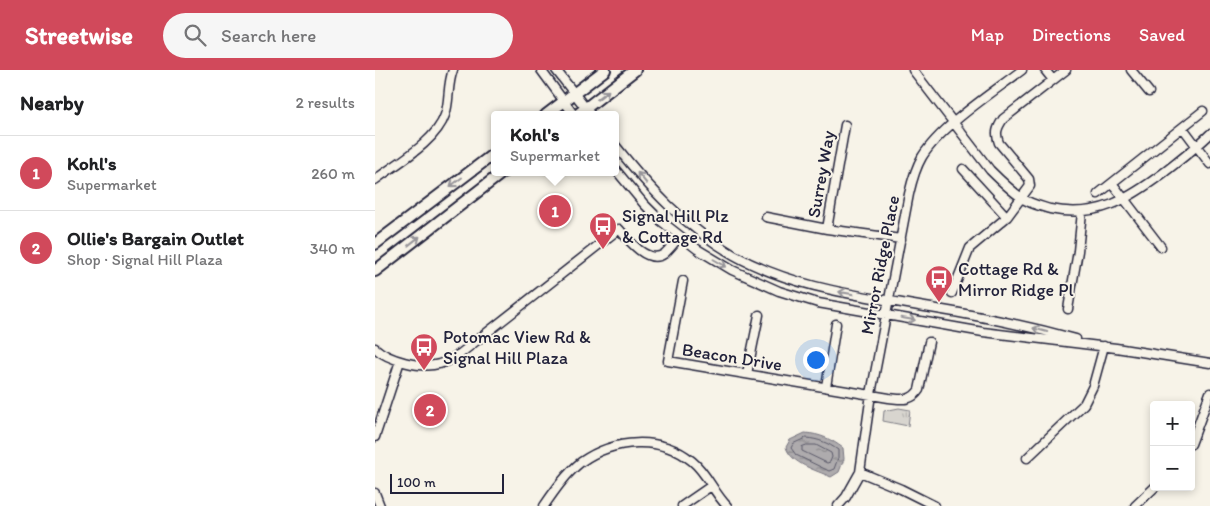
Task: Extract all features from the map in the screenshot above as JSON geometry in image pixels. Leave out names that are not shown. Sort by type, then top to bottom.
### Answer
[{"type":"main road","points":[[552,111],[605,70]]},
{"type":"main road","points":[[584,111],[635,70]]},
{"type":"main road","points":[[375,244],[491,156]]},
{"type":"main road","points":[[375,271],[498,176]]},
{"type":"street","points":[[375,180],[431,138],[439,128],[446,111],[448,87],[453,70]]},
{"type":"street","points":[[541,70],[564,102],[579,111]]},
{"type":"street","points":[[556,70],[574,94],[581,111]]},
{"type":"street","points":[[913,70],[990,170],[1022,198],[1047,208],[1082,212],[1107,207],[1125,199],[1138,192],[1197,147],[1210,134]]},
{"type":"street","name":"Mirror Ridge Place","points":[[838,506],[846,497],[860,472],[871,394],[911,186],[917,168],[930,145],[954,123],[1022,70]]},
{"type":"street","points":[[1045,70],[1053,80]]},
{"type":"street","points":[[952,293],[970,248],[1007,217],[1030,186],[1029,180],[999,143],[997,136],[998,127],[1003,119],[1066,70]]},
{"type":"street","points":[[1131,70],[1149,92]]},
{"type":"street","points":[[1098,194],[1203,111]]},
{"type":"street","name":"Surrey Way","points":[[827,229],[845,125]]},
{"type":"street","points":[[1183,128],[1210,164]]},
{"type":"street","points":[[619,150],[642,179],[671,210],[734,255],[756,266],[795,281],[831,291],[1020,324],[1104,346]]},
{"type":"street","points":[[963,169],[1007,217]]},
{"type":"street","points":[[619,174],[644,204],[697,249],[731,270],[779,291],[818,303],[983,332],[1104,346],[1210,363]]},
{"type":"street","points":[[1112,183],[1161,246]]},
{"type":"street","points":[[1068,309],[1078,251],[1082,212]]},
{"type":"street","points":[[766,218],[901,239]]},
{"type":"street","points":[[375,348],[387,356],[400,361],[432,365],[439,364],[453,358],[619,229],[637,249],[653,256],[661,256],[680,236]]},
{"type":"street","name":"Beacon Drive","points":[[683,281],[668,361],[910,399],[919,390],[929,342]]},
{"type":"street","points":[[747,374],[759,315]]},
{"type":"street","points":[[826,387],[836,324]]},
{"type":"street","points":[[1027,458],[1084,404],[1093,386],[1104,346]]},
{"type":"street","points":[[375,436],[400,361]]},
{"type":"street","points":[[1195,433],[1210,393]]},
{"type":"street","points":[[544,506],[563,480],[582,462],[613,447],[646,442],[667,446],[698,466],[727,506]]},
{"type":"street","points":[[860,472],[935,506]]},
{"type":"street","points":[[682,506],[711,486]]},
{"type":"street","points":[[1135,506],[1151,491]]},
{"type":"street","points":[[375,493],[380,506]]},
{"type":"green space","points":[[899,408],[910,410],[908,426],[883,421],[884,411]]},
{"type":"water","points":[[805,433],[816,434],[843,448],[844,459],[839,472],[831,477],[805,466],[793,458],[786,447],[790,440]]},
{"type":"place","name":"Kohl's","points":[[555,211]]},
{"type":"place","name":"Signal Hill Plz & Cottage Rd","points":[[603,250]]},
{"type":"place","name":"Cottage Rd & Mirror Ridge Pl","points":[[939,303]]},
{"type":"place","name":"Potomac View Rd & Signal Hill Plaza","points":[[424,371]]},
{"type":"place","name":"Ollie's Bargain Outlet","points":[[430,410]]}]
